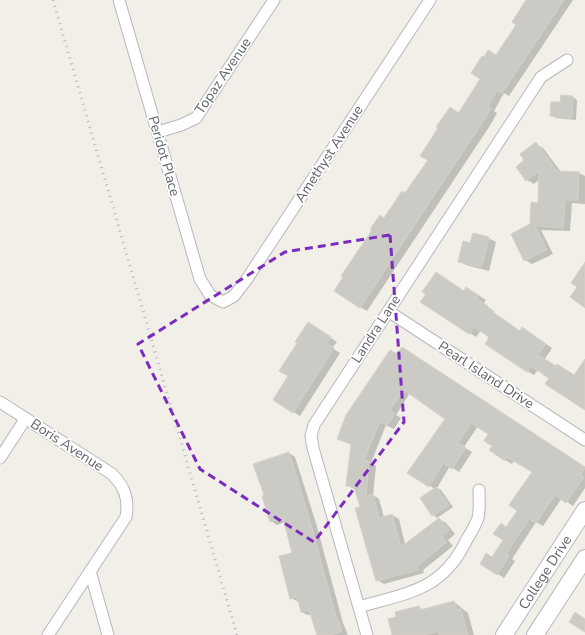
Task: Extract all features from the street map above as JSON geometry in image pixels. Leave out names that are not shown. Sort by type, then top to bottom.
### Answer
[{"type":"main road","name":"College Drive","points":[[504,635],[585,510]]},
{"type":"main road","name":"College Drive","points":[[535,635],[585,558]]},
{"type":"street","name":"Peridot Place","points":[[119,0],[200,279],[210,295],[223,302]]},
{"type":"street","name":"Topaz Avenue","points":[[158,132],[181,125],[196,118],[274,0]]},
{"type":"street","name":"Amethyst Avenue","points":[[223,302],[234,296],[247,279],[430,0]]},
{"type":"street","name":"Landra Lane","points":[[367,635],[313,448],[311,436],[314,425],[321,412],[541,77],[567,60]]},
{"type":"street","name":"Pearl Island Drive","points":[[388,311],[585,440]]},
{"type":"street","name":"Boris Avenue","points":[[0,402],[112,474],[120,482],[126,495],[128,506],[126,517],[90,571]]},
{"type":"street","points":[[0,458],[26,418]]},
{"type":"street","points":[[359,607],[423,588],[449,569],[457,559],[478,517],[479,490]]},
{"type":"street","points":[[48,635],[90,571]]},
{"type":"street","points":[[90,571],[108,635]]},
{"type":"highlighted area","points":[[390,235],[404,422],[314,542],[200,469],[138,344],[285,252]]},
{"type":"building","points":[[526,0],[564,0],[502,93],[497,90],[488,106],[491,108],[484,120],[360,308],[334,291],[343,277],[341,276],[372,230],[370,229],[380,215],[384,218],[402,191],[405,193],[428,160],[420,156],[438,128],[436,127],[450,107],[459,113],[480,79],[471,73],[482,56],[484,57],[488,50],[496,55],[516,25],[512,22]]},
{"type":"building","points":[[561,95],[573,96],[572,118],[550,116],[551,102],[560,102]]},
{"type":"building","points":[[536,142],[557,171],[579,172],[578,200],[565,200],[563,228],[535,226],[547,250],[524,261],[511,234],[530,224],[531,202],[538,203],[539,171],[526,181],[516,167],[524,160],[520,154]]},
{"type":"building","points":[[473,233],[489,237],[482,267],[458,262],[463,241],[470,243]]},
{"type":"building","points":[[585,262],[585,308],[570,297],[577,287],[571,283]]},
{"type":"building","points":[[436,272],[464,291],[466,287],[479,296],[477,299],[488,306],[487,308],[520,331],[522,327],[546,344],[538,355],[556,366],[557,364],[574,375],[585,359],[585,410],[545,384],[549,378],[531,366],[527,372],[485,344],[489,337],[474,327],[469,334],[420,302],[426,294],[422,292]]},
{"type":"building","points":[[308,322],[331,337],[327,343],[334,348],[293,413],[273,400],[288,376],[279,371],[297,343],[295,342]]},
{"type":"building","points":[[402,347],[585,467],[581,475],[584,477],[566,503],[555,495],[536,523],[529,519],[506,554],[509,556],[497,575],[480,564],[486,553],[492,557],[503,540],[493,534],[501,523],[506,527],[517,511],[509,505],[532,472],[507,457],[505,461],[489,450],[492,446],[484,441],[488,434],[471,423],[458,443],[466,448],[452,469],[443,463],[429,487],[407,473],[445,419],[404,390],[390,410],[395,414],[387,426],[380,421],[364,460],[369,461],[366,496],[373,494],[379,518],[392,514],[401,547],[439,518],[449,530],[442,536],[447,542],[417,566],[418,570],[376,581],[355,508],[360,507],[354,487],[346,486],[351,444],[337,439],[346,415],[390,350],[397,354]]},
{"type":"building","points":[[289,452],[337,620],[338,619],[342,631],[331,635],[317,635],[309,610],[301,612],[297,597],[290,599],[279,556],[292,553],[283,518],[270,522],[262,496],[264,495],[253,464]]},
{"type":"building","points":[[436,487],[449,505],[432,516],[420,498]]},
{"type":"building","points":[[454,601],[457,610],[461,609],[468,635],[439,635],[438,631],[424,635],[392,635],[388,619],[396,617],[395,612],[419,606],[420,610]]},
{"type":"building","points":[[575,612],[585,619],[585,632],[569,622]]},
{"type":"railway","points":[[53,0],[237,635]]}]
